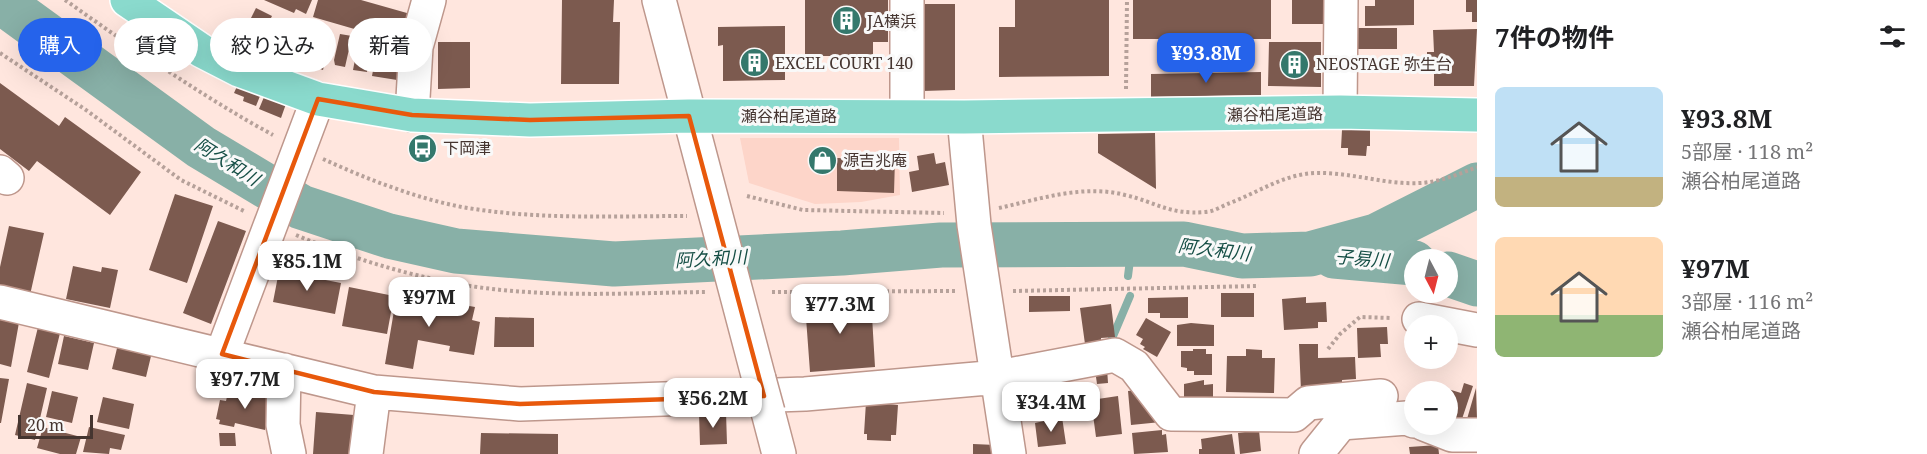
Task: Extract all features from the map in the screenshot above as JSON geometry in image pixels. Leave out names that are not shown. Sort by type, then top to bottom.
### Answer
[{"type":"main road","name":"瀬谷柏尾道路","points":[[127,0],[220,61],[318,99],[412,115],[530,120],[688,116],[964,117],[1340,112],[1477,115]]},
{"type":"street","points":[[412,115],[416,47],[429,0]]},
{"type":"street","points":[[659,0],[718,224],[720,287],[759,379],[779,454]]},
{"type":"street","points":[[907,0],[907,116]]},
{"type":"street","points":[[1340,112],[1341,0]]},
{"type":"street","points":[[222,354],[318,99]]},
{"type":"street","points":[[964,117],[973,219],[1009,454]]},
{"type":"street","points":[[0,302],[374,392],[520,404],[795,394],[999,377],[1115,355],[1134,366],[1171,414],[1294,416],[1308,403],[1381,396]]},
{"type":"street","points":[[1458,326],[1477,330]]},
{"type":"street","points":[[284,370],[283,425],[289,454]]},
{"type":"street","points":[[366,454],[374,392]]},
{"type":"street","points":[[1299,454],[1298,451],[1322,401]]},
{"type":"street","points":[[1316,454],[1341,423],[1404,418]]},
{"type":"street","points":[[1458,435],[1477,435]]},
{"type":"path","points":[[65,0],[191,87],[296,155],[366,179],[462,207],[561,217],[687,216]]},
{"type":"path","points":[[1126,116],[1127,0]]},
{"type":"path","points":[[0,53],[86,110],[181,180],[274,218],[348,257],[405,273],[471,286],[554,293],[720,287]]},
{"type":"path","points":[[747,196],[803,210],[973,219],[1070,193],[1098,191],[1126,195],[1178,213],[1208,212],[1277,181],[1306,174],[1336,172],[1377,181],[1421,184],[1453,177],[1477,167]]},
{"type":"path","points":[[1328,349],[1340,334],[1360,317],[1404,318]]},
{"type":"highlighted area","points":[[318,99],[412,115],[530,120],[689,116],[764,396],[520,404],[374,392],[222,354]]},
{"type":"shaded area","name":"源吉兆庵","points":[[740,138],[899,138],[900,195],[861,202],[815,204],[749,183]]},
{"type":"building","points":[[264,0],[312,0],[306,14],[296,9],[294,13]]},
{"type":"building","points":[[318,0],[361,0],[421,17],[348,18],[348,27],[336,24],[336,18],[313,17]]},
{"type":"building","points":[[562,0],[614,0],[613,22],[620,22],[619,84],[561,84]]},
{"type":"building","name":"JA横浜","points":[[805,0],[888,0],[888,42],[873,42],[873,56],[805,56]]},
{"type":"building","points":[[1015,0],[1109,0],[1109,76],[999,77],[999,27],[1015,27]]},
{"type":"building","points":[[1133,0],[1271,0],[1271,39],[1133,39]]},
{"type":"building","points":[[1292,0],[1333,0],[1333,24],[1292,24]]},
{"type":"building","points":[[1375,0],[1414,0],[1414,25],[1365,26],[1365,6],[1375,6]]},
{"type":"building","points":[[1466,0],[1477,0],[1477,22],[1472,22],[1472,12],[1466,12]]},
{"type":"building","points":[[923,4],[955,4],[955,90],[923,91]]},
{"type":"building","points":[[256,8],[272,16],[271,18],[251,18]]},
{"type":"building","name":"EXCEL COURT 140","points":[[785,26],[785,80],[723,81],[723,45],[718,46],[718,27]]},
{"type":"building","points":[[1358,28],[1397,28],[1397,49],[1358,49]]},
{"type":"building","points":[[1477,29],[1474,86],[1434,86],[1434,67],[1427,68],[1427,52],[1434,52],[1433,30]]},
{"type":"building","points":[[340,34],[348,35],[345,67],[336,65]]},
{"type":"building","points":[[438,42],[470,42],[470,88],[438,89]]},
{"type":"building","name":"NEOSTAGE 弥生台","points":[[1269,42],[1321,42],[1321,87],[1268,86]]},
{"type":"building","points":[[373,72],[399,72],[397,80],[372,76]]},
{"type":"building","points":[[1261,72],[1261,95],[1151,97],[1151,74]]},
{"type":"building","points":[[239,82],[262,91],[256,106],[243,101],[244,97],[234,93]]},
{"type":"building","points":[[0,83],[59,126],[65,117],[141,172],[110,215],[37,161],[29,171],[0,149]]},
{"type":"building","points":[[264,97],[274,101],[276,97],[287,101],[281,118],[259,109]]},
{"type":"building","points":[[1342,130],[1370,130],[1370,146],[1367,146],[1366,156],[1348,155],[1348,148],[1341,148]]},
{"type":"building","points":[[1155,133],[1156,189],[1098,153],[1098,134]]},
{"type":"building","points":[[934,153],[936,164],[945,162],[949,185],[912,192],[909,172],[919,170],[917,156]]},
{"type":"building","points":[[837,158],[895,159],[894,193],[837,191]]},
{"type":"building","points":[[175,194],[213,206],[187,283],[149,270]]},
{"type":"building","points":[[218,221],[246,231],[211,324],[183,313]]},
{"type":"building","points":[[9,226],[44,233],[30,295],[0,288],[0,267]]},
{"type":"building","points":[[73,266],[101,272],[102,267],[118,270],[110,308],[66,299]]},
{"type":"building","points":[[279,271],[341,283],[335,314],[273,302]]},
{"type":"building","points":[[349,287],[394,296],[387,334],[342,326]]},
{"type":"building","points":[[397,293],[475,307],[472,320],[480,322],[474,355],[449,351],[450,346],[418,340],[413,369],[385,364]]},
{"type":"building","points":[[1221,293],[1254,293],[1254,317],[1221,317]]},
{"type":"building","points":[[1029,296],[1070,296],[1070,311],[1029,312]]},
{"type":"building","points":[[1188,297],[1188,318],[1160,318],[1160,313],[1148,313],[1148,298]]},
{"type":"building","points":[[1306,297],[1306,303],[1326,302],[1327,322],[1318,322],[1318,328],[1284,330],[1282,299]]},
{"type":"building","points":[[871,299],[875,367],[810,372],[805,304]]},
{"type":"building","points":[[1111,304],[1115,337],[1101,338],[1101,342],[1085,344],[1080,308]]},
{"type":"building","points":[[0,313],[20,317],[11,367],[0,364]]},
{"type":"building","points":[[495,317],[534,318],[534,347],[494,347]]},
{"type":"building","points":[[1146,318],[1171,332],[1157,357],[1143,349],[1145,347],[1140,344],[1143,339],[1136,335]]},
{"type":"building","points":[[39,323],[61,329],[49,378],[27,372]]},
{"type":"building","points":[[1191,323],[1214,325],[1214,346],[1177,346],[1177,325]]},
{"type":"building","points":[[1387,327],[1388,344],[1380,344],[1381,357],[1358,358],[1357,328]]},
{"type":"building","points":[[64,336],[94,343],[88,370],[58,364]]},
{"type":"building","points":[[118,344],[152,352],[146,377],[112,369]]},
{"type":"building","points":[[1299,344],[1318,344],[1318,358],[1355,357],[1356,379],[1342,380],[1342,390],[1301,391]]},
{"type":"building","points":[[1193,349],[1206,349],[1206,354],[1212,354],[1212,375],[1194,375],[1194,371],[1187,371],[1187,368],[1181,367],[1181,351],[1193,351]]},
{"type":"building","points":[[1246,349],[1262,350],[1262,358],[1275,358],[1274,393],[1226,392],[1227,356],[1246,356]]},
{"type":"building","points":[[1107,368],[1108,383],[1097,384],[1095,370]]},
{"type":"building","points":[[0,378],[9,379],[1,423],[0,423]]},
{"type":"building","points":[[1059,379],[1060,388],[1066,387],[1069,406],[1034,410],[1032,394],[1037,393],[1036,382]]},
{"type":"building","points":[[1204,380],[1204,385],[1213,384],[1213,404],[1184,404],[1184,384]]},
{"type":"building","points":[[27,383],[47,388],[35,440],[15,435]]},
{"type":"building","points":[[1464,383],[1473,386],[1462,419],[1458,418],[1458,392],[1461,393]]},
{"type":"building","points":[[229,388],[273,398],[265,430],[235,423],[234,427],[219,424],[220,420],[216,419],[220,400],[226,401]]},
{"type":"building","points":[[1476,388],[1477,419],[1467,419]]},
{"type":"building","points":[[1147,389],[1161,422],[1131,425],[1128,391]]},
{"type":"building","points":[[52,391],[78,397],[72,423],[46,417]]},
{"type":"building","points":[[1118,396],[1122,434],[1096,437],[1091,400]]},
{"type":"building","points":[[103,397],[134,404],[129,429],[97,422]]},
{"type":"building","points":[[866,402],[898,405],[896,435],[891,435],[891,441],[867,440],[867,434],[864,434]]},
{"type":"building","points":[[316,412],[354,415],[352,454],[313,454]]},
{"type":"building","points":[[726,412],[727,444],[700,445],[699,413]]},
{"type":"building","points":[[1062,417],[1066,444],[1038,447],[1035,423]]},
{"type":"building","points":[[43,427],[81,437],[76,454],[60,454],[37,448]]},
{"type":"building","points":[[89,427],[125,435],[121,450],[110,448],[109,454],[83,452]]},
{"type":"building","points":[[1162,430],[1162,435],[1166,434],[1168,452],[1134,454],[1132,433]]},
{"type":"building","points":[[1259,430],[1261,451],[1240,454],[1238,433]]},
{"type":"building","points":[[219,433],[235,433],[236,446],[220,446]]},
{"type":"building","points":[[481,433],[558,434],[558,454],[480,454]]},
{"type":"building","points":[[1232,434],[1235,454],[1199,454],[1199,449],[1202,449],[1201,439]]},
{"type":"building","points":[[973,444],[996,445],[996,454],[973,454]]},
{"type":"building","points":[[1438,445],[1439,454],[1410,454],[1409,447]]},
{"type":"waterway","name":"阿久和川","points":[[0,1],[201,147],[301,207],[389,236],[456,251],[614,264],[842,253],[941,245],[1184,244],[1242,256],[1310,254],[1376,236],[1477,185]]},
{"type":"waterway","points":[[1128,276],[1132,244]]},
{"type":"waterway","name":"子易川","points":[[1334,256],[1404,262]]},
{"type":"waterway","name":"子易川","points":[[1458,277],[1477,284]]},
{"type":"waterway","points":[[1111,341],[1130,296]]},
{"type":"place","name":"JA横浜","points":[[846,21]]},
{"type":"place","name":"EXCEL COURT 140","points":[[754,63]]},
{"type":"place","name":"NEOSTAGE 弥生台","points":[[1295,64]]},
{"type":"place","name":"下岡津","points":[[422,148]]},
{"type":"place","name":"源吉兆庵","points":[[822,160]]}]
